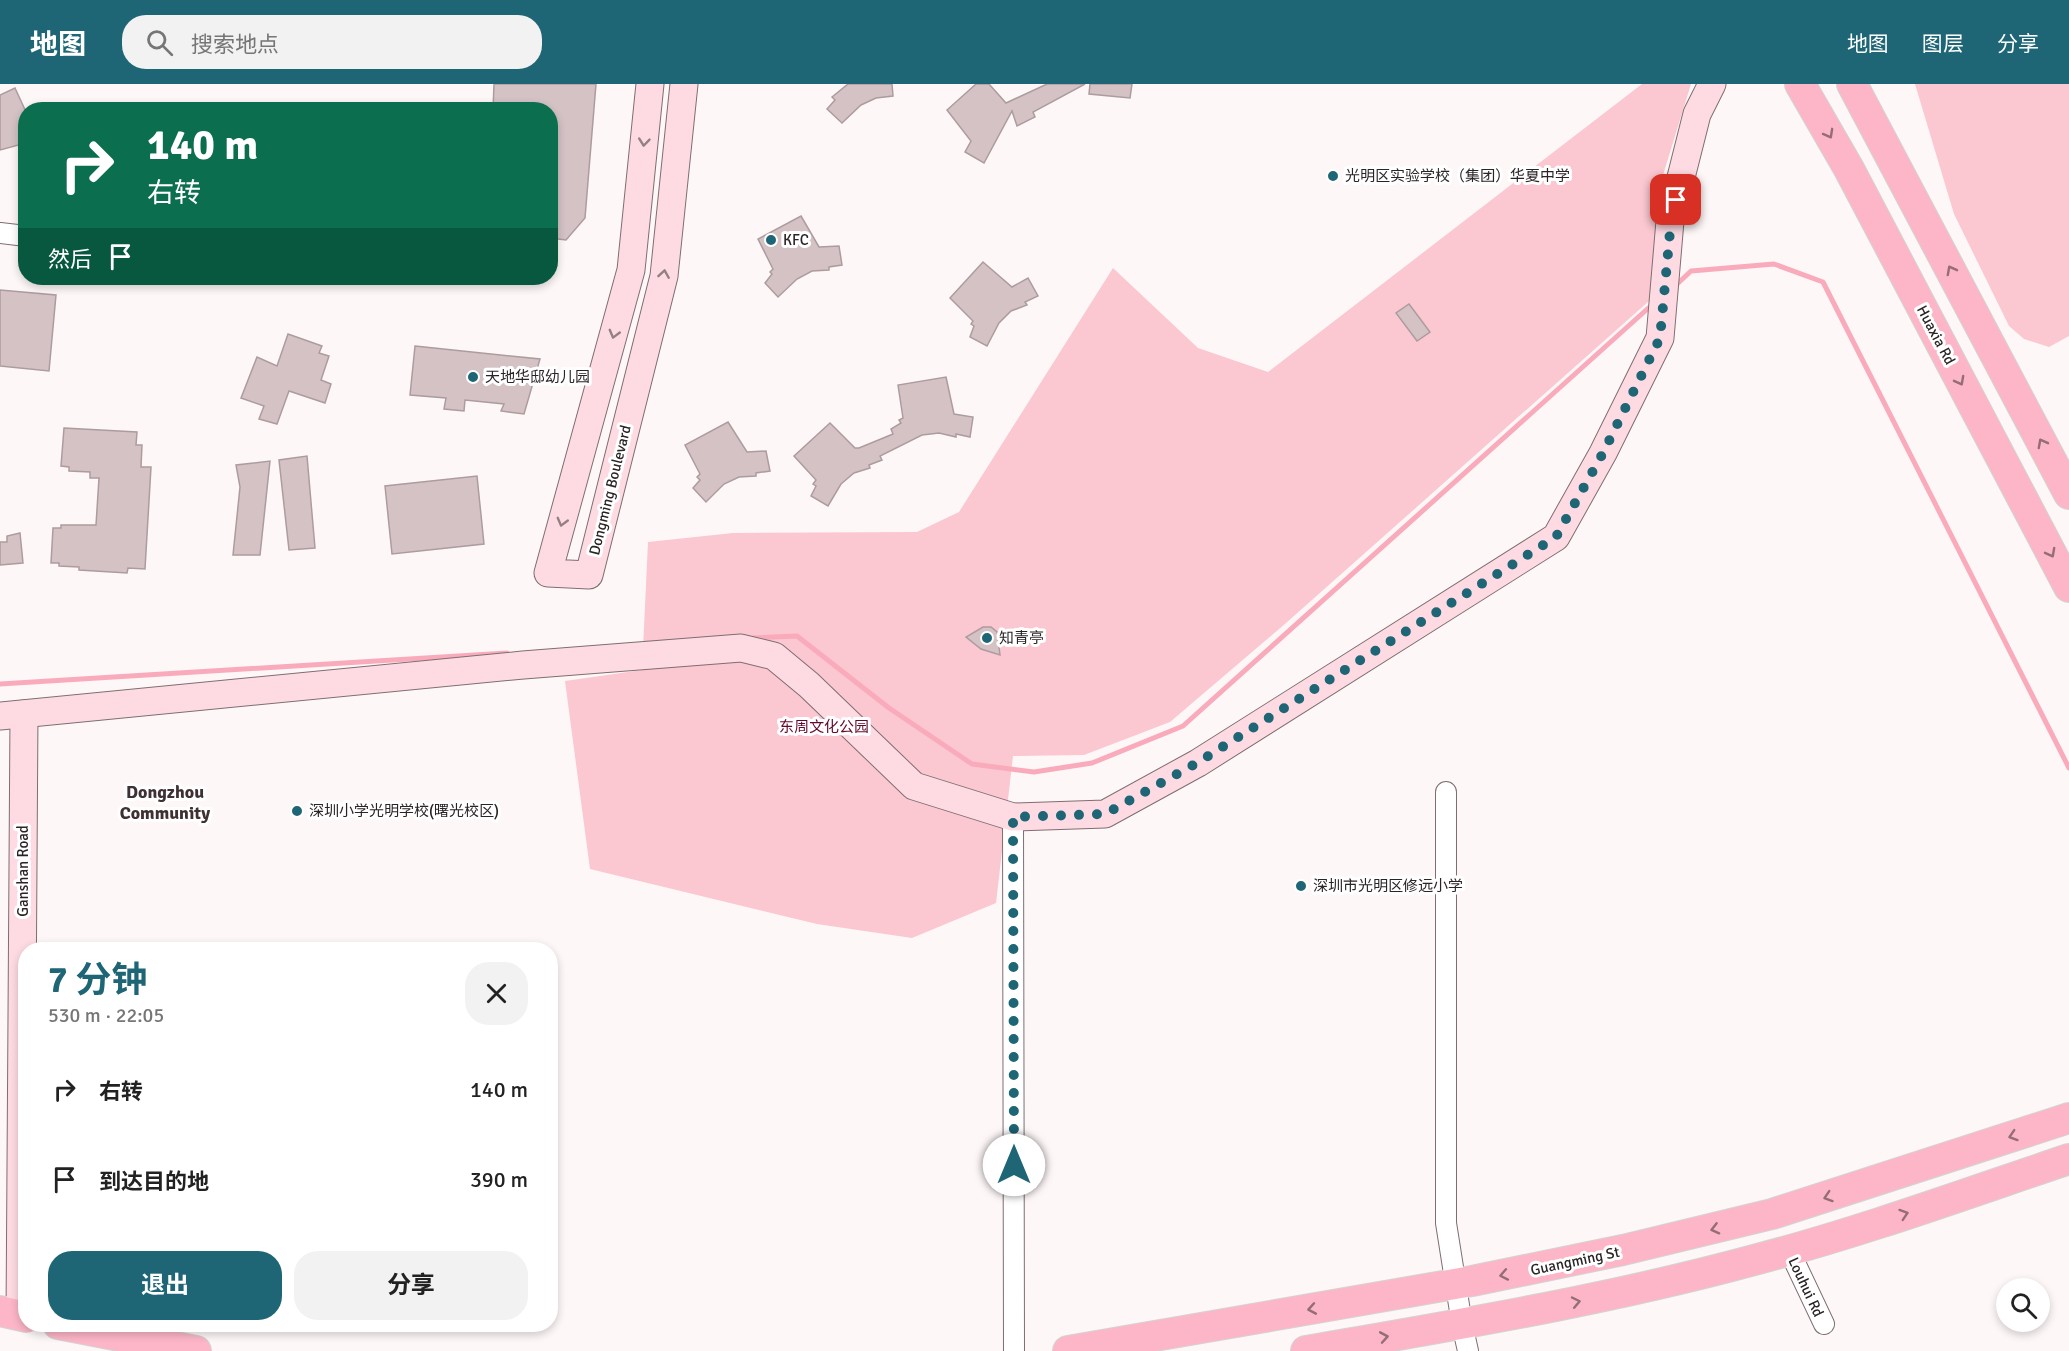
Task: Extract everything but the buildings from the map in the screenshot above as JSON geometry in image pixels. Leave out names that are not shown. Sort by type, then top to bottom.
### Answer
[{"type":"main road","name":"Huaxia Rd","points":[[1800,84],[1849,169],[2069,587]]},
{"type":"main road","points":[[1852,84],[2069,494]]},
{"type":"main road","name":"Guangming St","points":[[1068,1351],[1455,1284],[1623,1251],[1772,1214],[2069,1118]]},
{"type":"main road","points":[[1306,1351],[1465,1338],[1632,1290],[1789,1250],[2069,1159]]},
{"type":"main road","points":[[99,1332],[196,1351]]},
{"type":"street","name":"Dongming Boulevard","points":[[650,84],[631,270],[548,573],[589,575],[664,276],[684,84]]},
{"type":"street","points":[[12,715],[523,665],[741,648],[774,656],[809,685],[914,786],[1013,817],[1105,814],[1197,763],[1556,537],[1603,453],[1660,338],[1673,210],[1697,114],[1712,84]]},
{"type":"street","points":[[0,233],[18,235]]},
{"type":"street","name":"Ganshan Road","points":[[12,715],[15,1315]]},
{"type":"street","points":[[1446,792],[1446,1223],[1465,1338]]},
{"type":"street","points":[[1013,817],[1014,1351]]},
{"type":"street","name":"Louhui Rd","points":[[1789,1250],[1824,1324]]},
{"type":"green space","name":"东周文化公园","points":[[1642,84],[1691,84],[1659,188],[1649,301],[1286,623],[1170,722],[1084,755],[1013,756],[996,903],[912,938],[817,924],[590,869],[565,681],[642,670],[648,542],[733,533],[917,532],[959,512],[1113,268],[1198,348],[1268,372]]},
{"type":"green space","points":[[1915,84],[2069,84],[2069,336],[2049,347],[2024,339],[2009,326],[1954,214]]},
{"type":"waterway","points":[[1675,286],[1691,271],[1774,264],[1823,282],[2069,768]]},
{"type":"waterway","points":[[753,638],[797,636],[889,708],[972,764],[1034,772],[1092,763],[1183,726],[1654,303]]},
{"type":"waterway","points":[[0,684],[507,653]]},
{"type":"place","name":"光明区实验学校（集团）华夏中学","points":[[1333,176]]},
{"type":"place","name":"KFC","points":[[771,240]]},
{"type":"place","name":"天地华邸幼儿园","points":[[473,377]]},
{"type":"place","name":"知青亭","points":[[987,638]]},
{"type":"place","name":"深圳小学光明学校(曙光校区)","points":[[297,811]]},
{"type":"place","name":"深圳市光明区修远小学","points":[[1301,886]]},
{"type":"district","name":"Dongzhou Community","points":[[165,802]]},
{"type":"route","points":[[1014,1165],[1013,817],[1105,814],[1197,763],[1556,537],[1603,453],[1660,338],[1671,221],[1676,200]]}]
